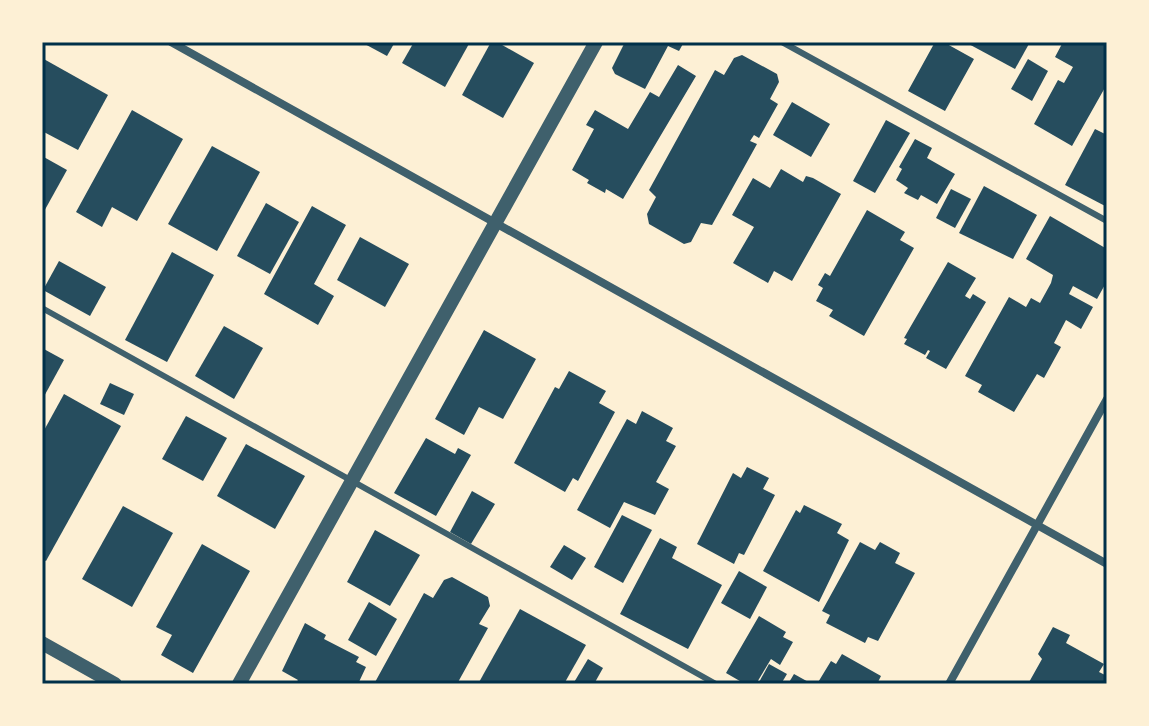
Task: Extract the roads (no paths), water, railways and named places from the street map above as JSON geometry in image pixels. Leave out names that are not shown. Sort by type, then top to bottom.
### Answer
[{"type":"street","points":[[171,42],[1107,564]]},
{"type":"street","points":[[239,684],[596,42]]},
{"type":"street","points":[[949,684],[1107,399]]},
{"type":"street","points":[[42,643],[115,684]]},
{"type":"lane","points":[[782,42],[1107,221]]},
{"type":"lane","points":[[42,308],[716,684]]}]
